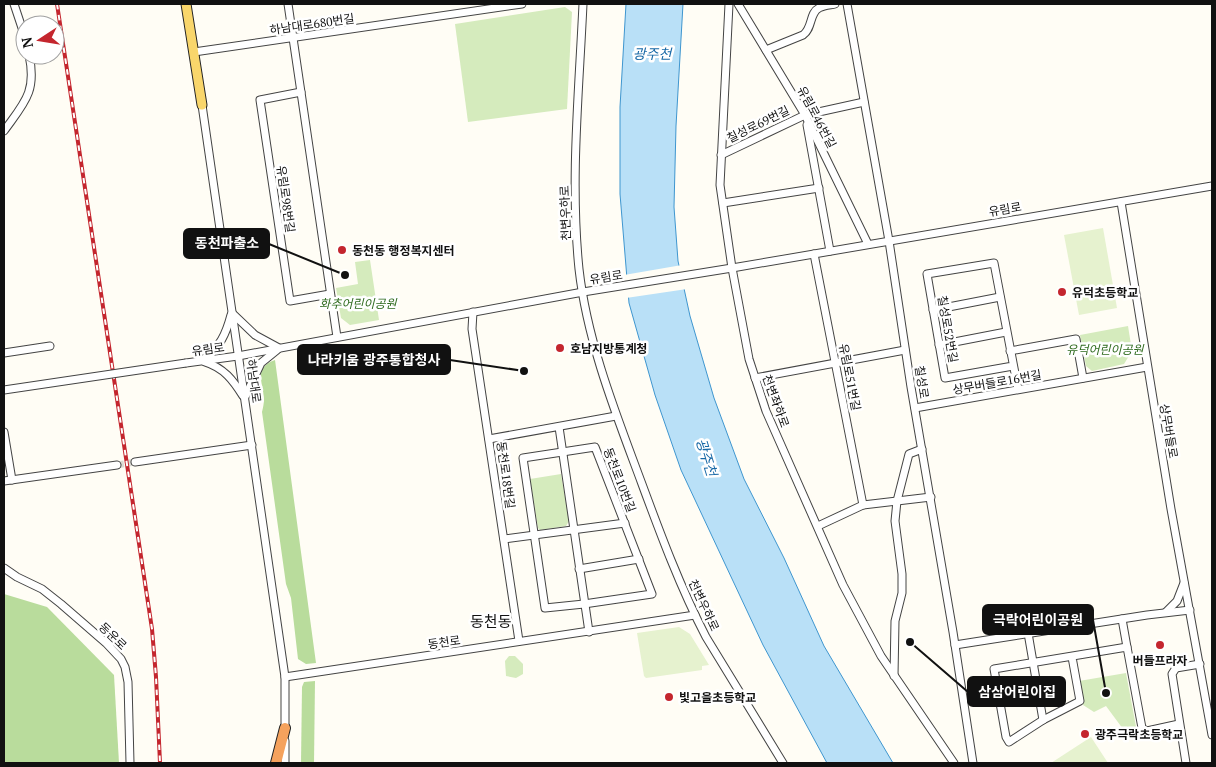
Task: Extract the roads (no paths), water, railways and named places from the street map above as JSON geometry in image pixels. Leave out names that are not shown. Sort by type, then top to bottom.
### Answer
[{"type":"highway","points":[[276,763],[285,728]]},
{"type":"main road","name":"하남대로","points":[[186,4],[202,105]]},
{"type":"street","points":[[288,4],[337,337]]},
{"type":"street","name":"하남대로680번길","points":[[194,52],[522,4]]},
{"type":"street","name":"천변우하로","points":[[583,4],[575,188],[578,251],[583,292],[593,340],[616,416],[694,615],[783,763]]},
{"type":"street","name":"천변좌하로","points":[[729,4],[720,185],[729,269],[749,359],[766,410],[843,585],[894,677],[954,763]]},
{"type":"street","name":"유림로46번길","points":[[738,4],[805,114],[868,244]]},
{"type":"street","points":[[766,50],[808,32],[814,13],[819,8],[835,4]]},
{"type":"street","name":"칠성로","points":[[847,4],[931,497],[973,763]]},
{"type":"street","points":[[4,131],[25,101],[31,86],[33,71],[32,65]]},
{"type":"street","name":"유림로98번길","points":[[301,92],[260,100],[274,198],[290,301],[330,294]]},
{"type":"street","name":"칠성로69번길","points":[[721,155],[805,114],[864,102]]},
{"type":"street","name":"하남대로","points":[[202,105],[285,677],[285,763]]},
{"type":"street","points":[[805,114],[830,251]]},
{"type":"street","name":"유림로","points":[[4,390],[238,356],[583,292],[729,269],[1212,186]]},
{"type":"street","points":[[723,203],[818,188]]},
{"type":"street","name":"상무버들로","points":[[1121,202],[1147,367],[1212,734]]},
{"type":"street","name":"유림로51번길","points":[[814,254],[863,505]]},
{"type":"street","name":"칠성로52번길","points":[[1000,297],[994,262],[927,274],[945,378],[1013,366]]},
{"type":"street","points":[[933,310],[1000,297],[1018,389]]},
{"type":"street","points":[[201,361],[217,348],[223,340],[232,312],[255,336],[279,348],[261,363],[244,398]]},
{"type":"street","name":"동천로18번길","points":[[473,312],[472,329],[519,641]]},
{"type":"street","points":[[939,345],[1006,332]]},
{"type":"street","points":[[1010,351],[1076,339],[1083,378]]},
{"type":"street","points":[[4,353],[50,346]]},
{"type":"street","points":[[755,378],[905,350]]},
{"type":"street","points":[[201,361],[223,370],[232,379],[244,398]]},
{"type":"street","name":"상무버들로16번길","points":[[915,408],[1147,367]]},
{"type":"street","points":[[489,439],[616,416]]},
{"type":"street","points":[[559,427],[588,632]]},
{"type":"street","points":[[4,432],[8,480],[117,465]]},
{"type":"street","points":[[135,462],[252,445]]},
{"type":"street","name":"동천로10번길","points":[[595,447],[652,594],[545,608],[523,458],[563,451],[595,447]]},
{"type":"street","points":[[894,677],[895,621],[902,593],[902,574],[895,521],[897,501],[909,454],[922,449]]},
{"type":"street","points":[[818,526],[863,505],[931,497]]},
{"type":"street","name":"동천로10번길","points":[[504,539],[625,523]]},
{"type":"street","points":[[579,569],[639,559]]},
{"type":"street","name":"동운로","points":[[4,568],[42,590],[61,604],[106,643],[121,659],[128,682],[130,763]]},
{"type":"street","points":[[1166,612],[1177,601],[1185,580]]},
{"type":"street","points":[[955,645],[1122,618],[1190,610]]},
{"type":"street","name":"동천로","points":[[285,677],[694,615]]},
{"type":"street","points":[[1122,618],[1142,728],[1147,731],[1179,724]]},
{"type":"street","points":[[1028,633],[1043,720]]},
{"type":"street","points":[[1072,657],[1080,701],[1043,720],[1009,742],[1006,736],[994,669],[1127,647]]},
{"type":"street","points":[[1186,763],[1172,674],[1176,668],[1200,664]]},
{"type":"water","name":"광주천","points":[[626,4],[683,4],[676,126],[674,207],[678,261],[690,316],[714,398],[744,479],[784,558],[824,646],[893,763],[827,763],[763,645],[681,470],[655,395],[629,303],[620,194],[620,107]]},
{"type":"tunnel","points":[[117,465],[135,462]]},
{"type":"railway","points":[[57,4],[152,629],[160,763]]},
{"type":"place","name":"동천동 행정복지센터","points":[[342,250]]},
{"type":"place","name":"동천파출소","points":[[345,275]]},
{"type":"place","name":"유덕초등학교","points":[[1062,292]]},
{"type":"place","name":"호남지방통계청","points":[[560,348]]},
{"type":"place","name":"나라키움 광주통합청사","points":[[524,371]]},
{"type":"place","name":"삼삼어린이집","points":[[910,642]]},
{"type":"place","name":"버들프라자","points":[[1160,645]]},
{"type":"place","name":"극락어린이공원","points":[[1106,693]]},
{"type":"place","name":"빛고을초등학교","points":[[669,697]]},
{"type":"place","name":"광주극락초등학교","points":[[1085,734]]},
{"type":"district","name":"동천동","points":[[491,621]]},
{"type":"park label","name":"화추어린이공원","points":[[358,303]]},
{"type":"park label","name":"유덕어린이공원","points":[[1105,349]]}]
